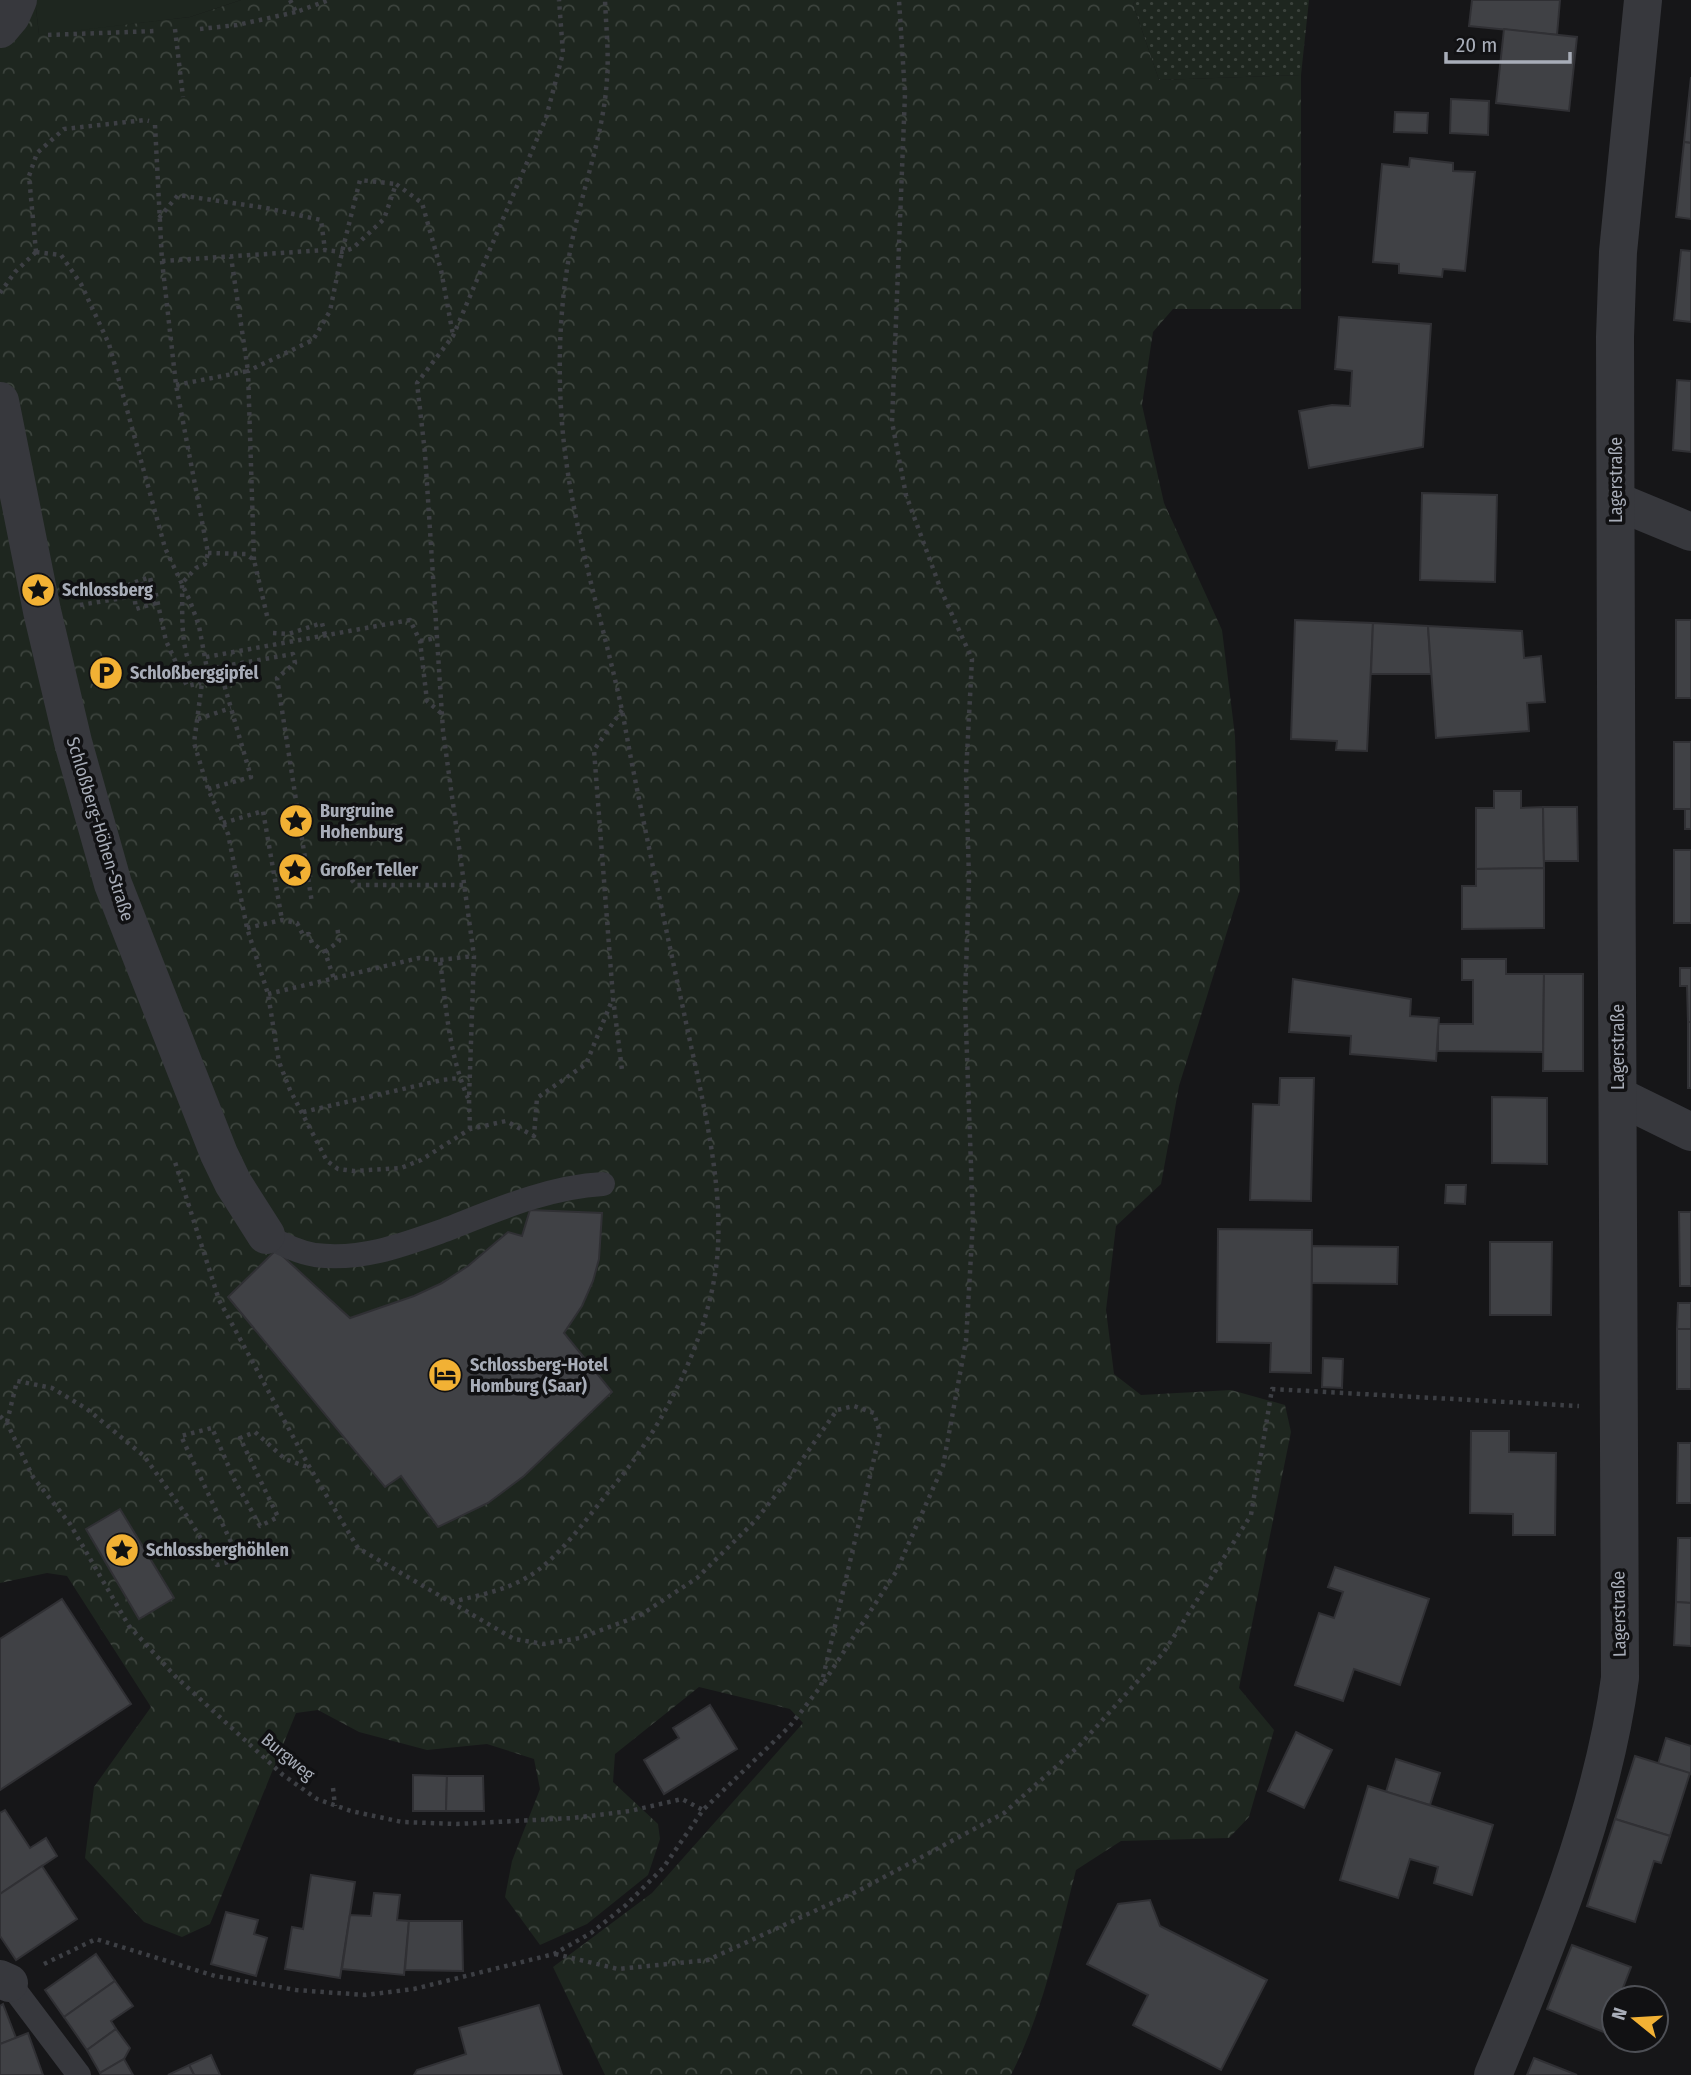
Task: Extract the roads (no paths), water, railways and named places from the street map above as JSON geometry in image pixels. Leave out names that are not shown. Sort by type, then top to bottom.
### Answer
[{"type":"street","name":"Lagerstraße","points":[[1493,2075],[1557,1914],[1589,1815],[1614,1722],[1620,1678],[1615,337],[1618,253],[1643,0]]},
{"type":"street","name":"Schloßberg-Höhen-Straße","points":[[0,401],[42,611],[113,884],[219,1154],[239,1193],[266,1235]]},
{"type":"street","points":[[1616,501],[1691,532]]},
{"type":"street","points":[[1618,1096],[1691,1132]]},
{"type":"lane","points":[[266,1235],[288,1248],[314,1255],[368,1254],[398,1247],[550,1192],[581,1185],[603,1184]]},
{"type":"lane","points":[[3,1977],[79,2075]]},
{"type":"place","name":"Schlossberg","points":[[38,590]]},
{"type":"place","name":"Schloßberggipfel","points":[[106,673]]},
{"type":"place","name":"Burgruine Hohenburg","points":[[296,821]]},
{"type":"place","name":"Großer Teller","points":[[295,870]]},
{"type":"place","name":"Schlossberg-Hotel Homburg (Saar)","points":[[445,1375]]},
{"type":"place","name":"Schlossberghöhlen","points":[[122,1550]]}]
